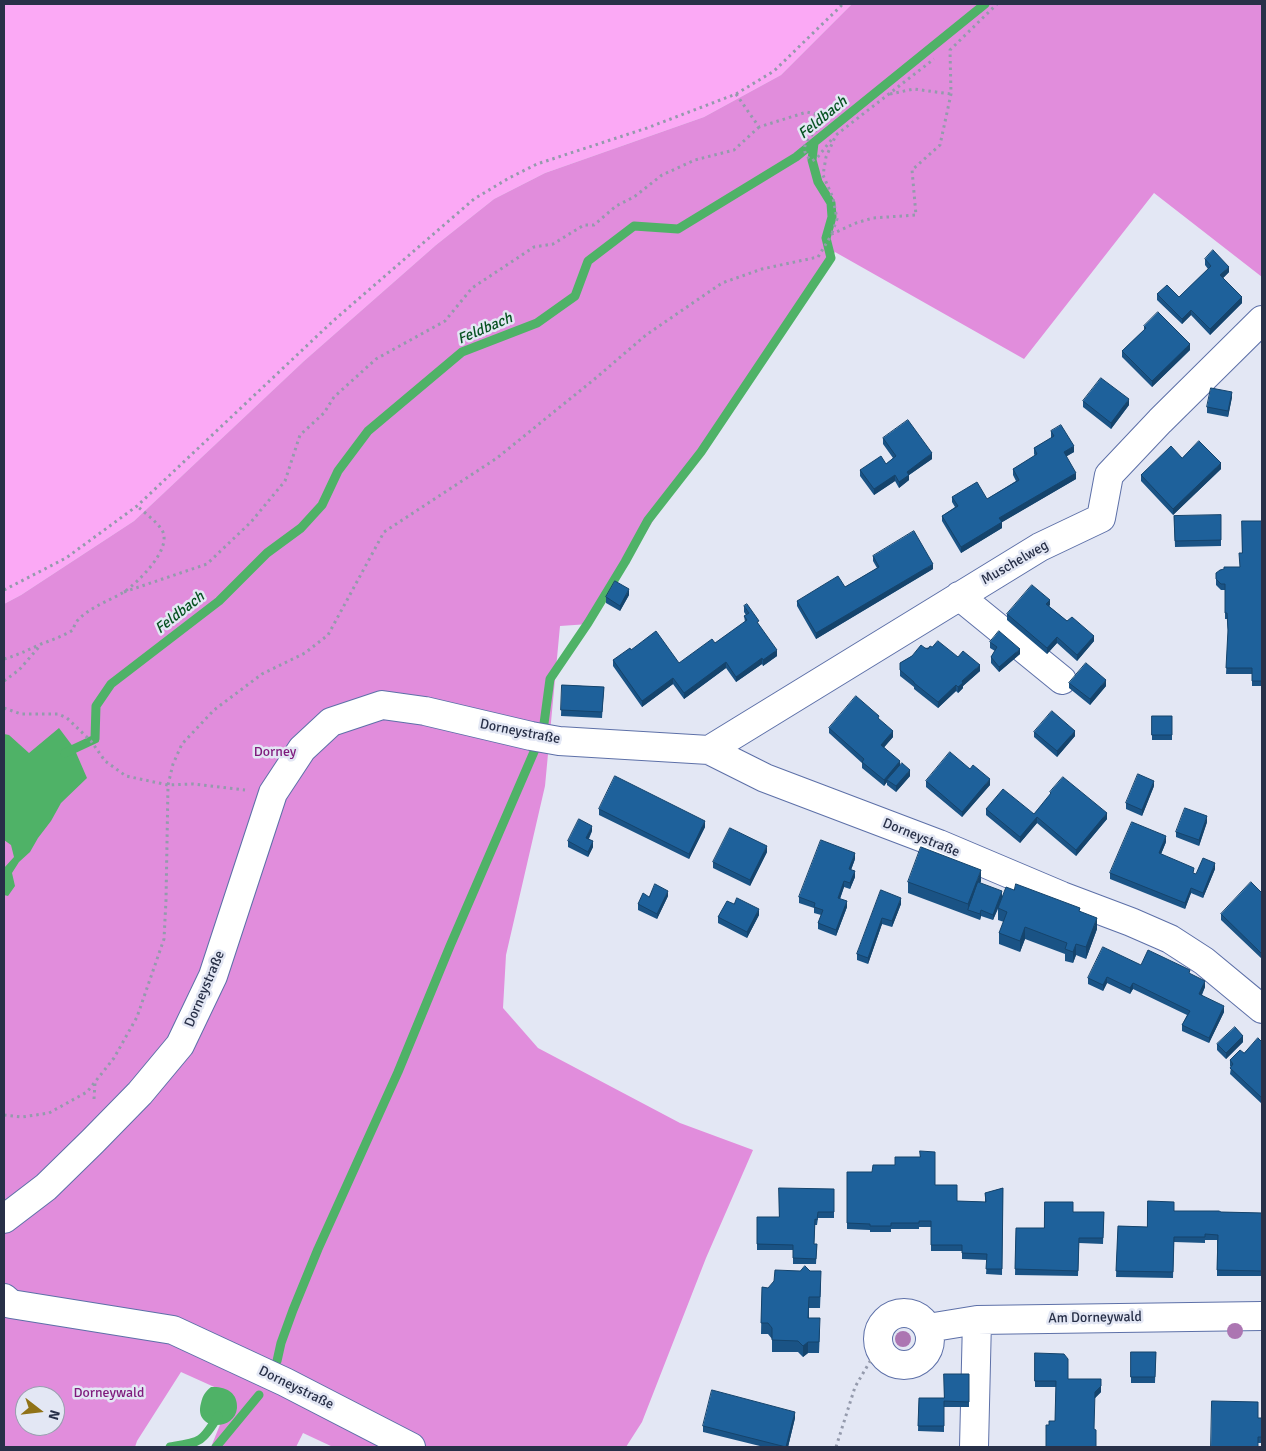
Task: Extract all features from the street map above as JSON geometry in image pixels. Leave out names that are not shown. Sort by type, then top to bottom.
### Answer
[{"type":"street","name":"Muschelweg","points":[[709,750],[1040,547],[1101,518],[1108,475],[1262,320]]},
{"type":"street","points":[[959,596],[1062,680]]},
{"type":"street","name":"Dorneystraße","points":[[4,1219],[46,1187],[93,1141],[140,1093],[180,1045],[213,976],[273,793],[302,749],[331,722],[382,704],[426,711],[531,736],[559,740],[709,750],[765,778],[939,844],[1170,939],[1204,961],[1262,1009]]},
{"type":"street","name":"Dorneystraße","points":[[4,1298],[11,1304],[173,1330],[285,1382],[411,1447]]},
{"type":"street","points":[[898,1313],[911,1313],[921,1318],[928,1328],[930,1337],[926,1352],[917,1362],[905,1365],[892,1362],[884,1355],[879,1346],[878,1333],[885,1320],[898,1313]]},
{"type":"street","name":"Am Dorneywald","points":[[928,1328],[977,1320],[1262,1316]]},
{"type":"street","points":[[974,1447],[977,1320]]},
{"type":"path","points":[[4,590],[66,558],[137,506],[333,321],[474,199],[537,164],[647,128],[736,94],[774,71],[843,4]]},
{"type":"path","points":[[832,234],[856,223],[873,218],[916,215],[912,170],[940,145],[951,94],[950,50],[998,4]]},
{"type":"path","points":[[4,658],[58,639],[74,630],[76,621],[101,603],[124,592],[207,564],[251,522],[285,482],[300,435],[324,413],[334,397],[376,359],[445,321],[472,288],[534,248],[553,244],[584,225],[594,225],[616,206],[634,197],[662,175],[695,160],[734,150],[759,127],[807,112],[815,114],[821,125],[806,142],[804,149],[807,157],[812,161],[817,158],[836,135],[934,59]]},
{"type":"path","points":[[887,95],[914,89],[951,94]]},
{"type":"path","points":[[736,94],[759,127]]},
{"type":"path","points":[[4,1114],[22,1117],[49,1112],[87,1092],[114,1058],[137,1017],[164,939],[168,785],[173,764],[182,744],[214,710],[262,674],[305,653],[328,635],[384,532],[497,458],[598,377],[646,335],[722,283],[762,269],[818,257],[832,234],[838,219],[833,198],[823,175],[826,157],[836,135]]},
{"type":"path","points":[[124,592],[150,569],[164,541],[163,532],[150,516],[137,506]]},
{"type":"path","points":[[4,681],[19,670],[40,644]]},
{"type":"path","points":[[4,708],[21,714],[58,714],[67,718],[90,741],[105,761],[126,776],[168,785],[193,784],[273,793]]},
{"type":"path","points":[[836,1447],[856,1387],[879,1346]]},
{"type":"shaded area","points":[[4,4],[852,4],[781,75],[704,117],[545,173],[494,199],[436,245],[304,361],[134,521],[21,595],[4,604]]},
{"type":"shaded area","points":[[59,728],[74,748],[87,778],[61,803],[30,852],[19,862],[12,873],[15,886],[8,896],[4,895],[4,868],[14,857],[11,845],[4,840],[4,734],[9,735],[29,753]]},
{"type":"shaded area","points":[[211,1387],[230,1391],[237,1402],[235,1416],[223,1424],[215,1425],[208,1423],[203,1419],[200,1412],[203,1398]]},
{"type":"green space","name":"Dorney","points":[[852,4],[1262,4],[1262,277],[1154,193],[1024,359],[835,252],[750,382],[661,508],[589,624],[560,626],[545,786],[506,955],[503,1008],[538,1048],[680,1123],[753,1150],[706,1258],[642,1422],[626,1447],[333,1447],[303,1433],[296,1447],[211,1447],[232,1395],[181,1372],[135,1447],[4,1447],[4,604],[21,595],[134,521],[304,361],[436,245],[494,199],[545,173],[704,117],[781,75]]},
{"type":"building","points":[[1213,250],[1229,267],[1220,275],[1242,297],[1210,329],[1191,310],[1182,319],[1157,294],[1167,285],[1179,297],[1211,266],[1205,259]]},
{"type":"building","points":[[1158,312],[1190,344],[1152,381],[1122,351],[1146,328],[1144,326]]},
{"type":"building","points":[[1101,378],[1129,399],[1111,423],[1083,401]]},
{"type":"building","points":[[1211,388],[1232,392],[1228,411],[1207,407]]},
{"type":"building","points":[[908,420],[932,453],[907,472],[909,475],[899,482],[895,475],[874,489],[860,470],[881,456],[886,464],[896,456],[883,438]]},
{"type":"building","points":[[1061,425],[1074,446],[1064,452],[1076,473],[999,518],[1002,522],[961,547],[942,516],[958,506],[952,497],[977,482],[987,499],[1019,480],[1013,469],[1037,454],[1034,448],[1054,436],[1051,431]]},
{"type":"building","points":[[1199,441],[1221,463],[1173,509],[1141,475],[1171,446],[1182,458]]},
{"type":"building","points":[[1221,515],[1221,540],[1175,541],[1174,516]]},
{"type":"building","points":[[1242,521],[1262,521],[1262,681],[1252,681],[1252,668],[1226,668],[1228,630],[1227,613],[1225,613],[1225,584],[1221,584],[1216,579],[1216,573],[1224,569],[1224,567],[1240,567],[1239,553],[1242,553]]},
{"type":"building","points":[[914,531],[933,564],[816,633],[797,601],[838,576],[845,587],[879,567],[873,556]]},
{"type":"building","points":[[615,581],[629,589],[620,606],[606,597]]},
{"type":"building","points":[[1032,585],[1050,600],[1046,604],[1067,621],[1072,617],[1094,636],[1077,655],[1057,637],[1047,648],[1007,614]]},
{"type":"building","points":[[747,604],[777,650],[763,660],[762,658],[736,677],[726,662],[684,693],[673,678],[642,701],[613,660],[630,648],[631,650],[656,631],[679,663],[712,639],[715,643],[747,620],[744,616],[749,613],[744,606]]},
{"type":"building","points":[[999,631],[1020,649],[999,667],[991,657],[997,647],[990,642]]},
{"type":"building","points":[[938,641],[958,657],[963,651],[980,665],[962,681],[963,683],[958,687],[956,685],[938,702],[900,670],[900,663],[912,656],[921,645],[928,649]]},
{"type":"building","points":[[1086,663],[1106,680],[1090,699],[1069,683]]},
{"type":"building","points":[[562,685],[604,687],[602,712],[561,710]]},
{"type":"building","points":[[856,696],[893,731],[881,745],[900,761],[884,780],[862,762],[864,759],[829,728]]},
{"type":"building","points":[[1052,711],[1075,731],[1057,751],[1034,732]]},
{"type":"building","points":[[1152,716],[1172,716],[1172,735],[1152,735]]},
{"type":"building","points":[[950,752],[970,769],[973,765],[990,779],[962,812],[926,781]]},
{"type":"building","points":[[902,763],[910,770],[896,786],[887,780]]},
{"type":"building","points":[[1138,774],[1154,781],[1142,810],[1126,803]]},
{"type":"building","points":[[615,776],[705,821],[689,854],[599,809]]},
{"type":"building","points":[[1063,777],[1107,813],[1076,850],[1037,817],[1020,837],[986,809],[1003,789],[1034,814]]},
{"type":"building","points":[[1185,808],[1207,816],[1199,840],[1176,832]]},
{"type":"building","points":[[579,819],[592,826],[586,838],[593,841],[588,852],[568,841]]},
{"type":"building","points":[[1132,822],[1166,836],[1159,853],[1194,868],[1193,873],[1196,874],[1203,858],[1215,863],[1203,893],[1191,888],[1185,903],[1110,873]]},
{"type":"building","points":[[730,828],[767,846],[750,880],[713,862]]},
{"type":"building","points":[[821,840],[855,853],[849,869],[855,871],[850,883],[844,881],[838,898],[847,901],[836,930],[818,923],[823,910],[814,907],[815,903],[799,897]]},
{"type":"building","points":[[921,847],[981,870],[968,904],[908,882]]},
{"type":"building","points":[[978,882],[1002,891],[993,915],[981,910],[980,914],[968,910]]},
{"type":"building","points":[[1251,882],[1262,893],[1262,954],[1221,914]]},
{"type":"building","points":[[655,884],[668,891],[657,914],[638,904],[643,893],[649,897]]},
{"type":"building","points":[[1016,884],[1080,908],[1079,911],[1097,918],[1086,947],[1076,944],[1073,952],[1065,949],[1067,943],[1025,927],[1020,941],[999,933],[1007,912],[998,908],[1006,887],[1014,890]]},
{"type":"building","points":[[881,890],[901,898],[892,921],[882,918],[868,958],[857,954]]},
{"type":"building","points":[[737,898],[759,909],[747,932],[718,917],[727,901],[734,904]]},
{"type":"building","points":[[1103,947],[1141,965],[1148,950],[1190,970],[1189,973],[1205,981],[1199,994],[1224,1006],[1209,1038],[1182,1025],[1190,1011],[1133,983],[1130,988],[1107,977],[1103,985],[1088,978]]},
{"type":"building","points":[[1235,1027],[1243,1036],[1226,1053],[1217,1044]]},
{"type":"building","points":[[1258,1038],[1262,1042],[1262,1098],[1230,1068],[1233,1064],[1230,1060],[1240,1050],[1244,1053]]},
{"type":"building","points":[[920,1151],[935,1152],[935,1185],[957,1185],[957,1201],[986,1202],[985,1193],[1003,1188],[1002,1269],[986,1269],[987,1254],[962,1253],[962,1245],[931,1245],[931,1221],[891,1223],[891,1226],[847,1223],[847,1172],[872,1172],[873,1165],[895,1165],[895,1157],[920,1157]]},
{"type":"building","points":[[779,1188],[834,1189],[834,1212],[818,1212],[817,1220],[815,1219],[814,1244],[817,1244],[816,1259],[793,1258],[793,1245],[757,1244],[757,1217],[779,1217]]},
{"type":"building","points":[[1148,1201],[1174,1202],[1174,1211],[1262,1213],[1262,1271],[1217,1270],[1218,1235],[1205,1234],[1205,1237],[1174,1237],[1173,1272],[1116,1271],[1118,1226],[1147,1227]]},
{"type":"building","points":[[1045,1202],[1073,1202],[1073,1212],[1104,1212],[1103,1238],[1079,1238],[1078,1271],[1015,1269],[1016,1228],[1044,1228]]},
{"type":"building","points":[[805,1266],[810,1271],[821,1271],[820,1297],[809,1297],[808,1318],[820,1318],[819,1342],[808,1342],[803,1346],[798,1341],[772,1340],[772,1328],[768,1323],[761,1323],[762,1287],[768,1288],[774,1281],[775,1270],[800,1271]]},
{"type":"building","points":[[1131,1352],[1156,1352],[1155,1377],[1131,1377]]},
{"type":"building","points":[[1035,1353],[1064,1354],[1068,1359],[1068,1379],[1101,1379],[1101,1386],[1095,1392],[1094,1429],[1096,1430],[1096,1447],[1046,1447],[1046,1425],[1049,1425],[1049,1421],[1055,1421],[1056,1381],[1035,1381]]},
{"type":"building","points":[[944,1374],[969,1374],[969,1402],[944,1401],[944,1426],[918,1426],[919,1398],[944,1398]]},
{"type":"building","points":[[712,1390],[795,1412],[786,1447],[703,1426]]},
{"type":"building","points":[[1212,1401],[1258,1402],[1258,1418],[1262,1418],[1262,1437],[1258,1437],[1258,1447],[1211,1447]]},
{"type":"waterway","name":"Feldbach","points":[[65,753],[95,739],[96,706],[111,684],[219,601],[267,553],[301,528],[322,505],[338,471],[368,431],[462,352],[537,323],[575,296],[588,261],[634,226],[678,229],[796,157],[985,4]]},
{"type":"waterway","points":[[277,1361],[281,1343],[293,1310],[318,1249],[398,1072],[543,731],[550,679],[588,623],[648,520],[701,452],[831,258],[826,238],[832,217],[831,203],[818,182],[812,160],[814,143]]},
{"type":"waterway","points":[[216,1447],[259,1395]]},
{"type":"waterway","points":[[170,1447],[199,1440],[208,1432],[218,1416]]},
{"type":"park label","name":"Dorneywald","points":[[109,1393]]}]
